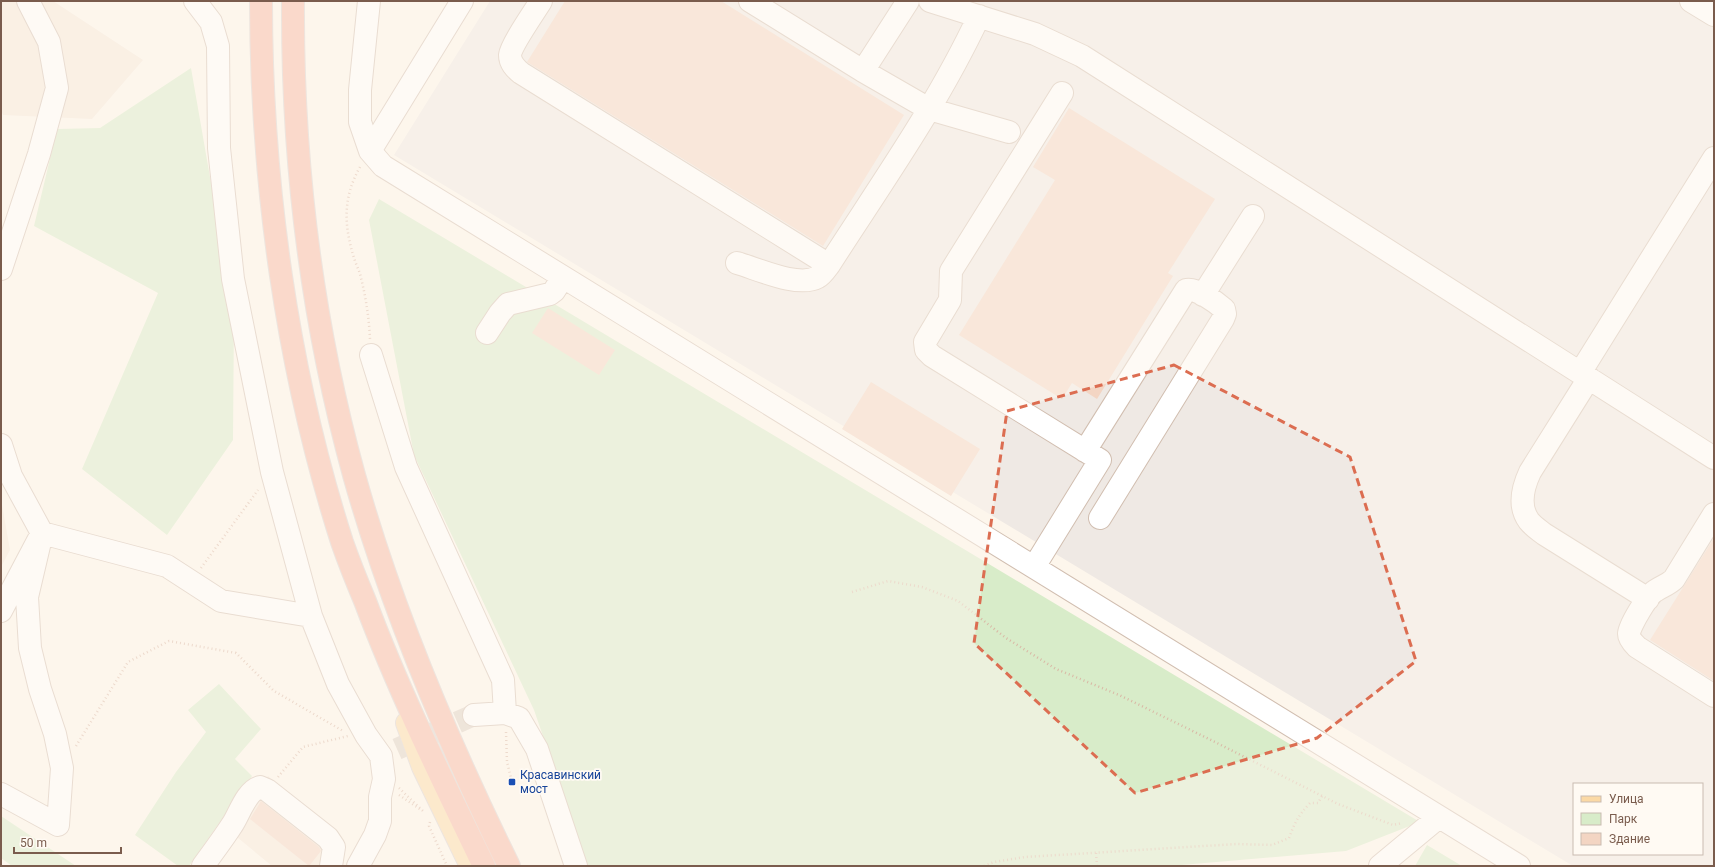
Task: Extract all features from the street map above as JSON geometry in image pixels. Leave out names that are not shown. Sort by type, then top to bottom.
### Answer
[{"type":"highway","points":[[261,1],[262,86],[276,237],[293,342],[308,417],[324,482],[343,544],[388,658],[428,749],[484,866]]},
{"type":"highway","points":[[293,1],[294,84],[307,231],[323,335],[338,412],[368,520],[405,630],[448,739],[509,866]]},
{"type":"main road","points":[[388,658],[408,727],[423,767],[471,866]]},
{"type":"street","points":[[1,269],[39,154],[57,88],[49,42],[28,1]]},
{"type":"street","points":[[195,1],[211,22],[218,46],[219,148],[233,279],[272,472],[310,616],[338,684],[359,723],[386,765],[380,797],[380,821],[378,828],[358,866]]},
{"type":"street","points":[[369,1],[360,90],[360,122],[370,150],[383,166],[1519,866]]},
{"type":"street","points":[[370,150],[462,1]]},
{"type":"street","points":[[541,1],[514,44],[510,54],[513,65],[521,73],[829,265]]},
{"type":"street","points":[[750,1],[862,71],[929,109],[1009,132]]},
{"type":"street","points":[[862,71],[908,1]]},
{"type":"street","points":[[930,1],[981,9],[1017,28],[1035,34],[1082,56],[1714,458]]},
{"type":"street","points":[[1691,1],[1714,15]]},
{"type":"street","points":[[737,263],[791,279],[807,281],[819,276],[829,265],[929,109],[963,50],[981,9]]},
{"type":"street","points":[[1062,93],[951,271],[950,300],[925,342],[926,350],[932,356],[1126,476]]},
{"type":"street","points":[[1648,599],[1544,534],[1529,520],[1523,505],[1523,488],[1530,472],[1585,376],[1714,158]]},
{"type":"street","points":[[1203,295],[1253,216]]},
{"type":"street","points":[[487,333],[500,312],[508,304],[550,294],[554,291],[563,277]]},
{"type":"street","points":[[1034,567],[1093,455],[1183,294],[1186,290],[1191,289],[1224,309],[1226,314],[1100,518]]},
{"type":"street","points":[[371,355],[406,467],[503,680],[505,713]]},
{"type":"street","points":[[1,445],[11,476],[42,533],[27,596],[30,648],[40,689],[55,734],[62,768],[58,825],[1,794]]},
{"type":"street","points":[[1714,514],[1674,579],[1668,585],[1655,590],[1632,624],[1629,634],[1637,647],[1714,696]]},
{"type":"street","points":[[42,533],[167,566],[221,601],[310,616]]},
{"type":"street","points":[[1,611],[42,533]]},
{"type":"street","points":[[474,715],[505,713],[519,718],[537,749],[576,866]]},
{"type":"street","points":[[203,866],[234,823],[241,806],[254,791],[260,788],[267,790],[332,842],[334,852],[331,866]]},
{"type":"street","points":[[1380,866],[1439,817]]},
{"type":"path","points":[[370,150],[353,181],[347,201],[346,225],[366,300],[371,355]]},
{"type":"path","points":[[191,581],[272,472]]},
{"type":"path","points":[[852,592],[888,581],[922,587],[958,601],[1006,638],[1056,669],[1148,709],[1338,804],[1393,825]]},
{"type":"path","points":[[62,768],[128,662],[170,641],[236,653],[274,691],[351,736],[303,747],[267,790]]},
{"type":"path","points":[[505,713],[507,762],[512,782]]},
{"type":"path","points":[[386,765],[425,812],[393,784],[386,765]]},
{"type":"path","points":[[984,866],[994,862],[1025,857],[1237,844],[1272,845],[1289,838],[1295,821],[1302,811],[1310,803],[1318,803],[1322,796]]},
{"type":"path","points":[[430,822],[429,826],[447,866]]},
{"type":"path","points":[[1096,853],[1097,866]]},
{"type":"highlighted area","points":[[1174,365],[1350,457],[1416,661],[1317,738],[1135,793],[974,643],[1007,411]]},
{"type":"shaded area","points":[[1,1],[53,1],[143,60],[92,119],[3,115],[1,110]]},
{"type":"shaded area","points":[[490,1],[1714,1],[1714,866],[1573,866],[394,155]]},
{"type":"shaded area","points":[[1,499],[10,550],[1,567]]},
{"type":"shaded area","points":[[268,776],[341,842],[320,866],[272,866],[226,828]]},
{"type":"green space","points":[[191,68],[234,315],[233,440],[167,535],[82,469],[158,293],[34,226],[57,129],[100,128]]},
{"type":"green space","points":[[379,199],[1420,822],[1346,851],[1170,866],[588,866],[534,710],[414,455],[369,220]]},
{"type":"green space","points":[[219,684],[261,729],[235,759],[252,776],[189,866],[178,866],[135,835],[176,772],[206,732],[188,710]]},
{"type":"green space","points":[[1,816],[76,866],[12,866],[1,858]]},
{"type":"green space","points":[[1427,845],[1462,866],[1415,866]]},
{"type":"building","points":[[565,1],[721,1],[904,115],[823,246],[527,62]]},
{"type":"building","points":[[1069,108],[1215,199],[1168,273],[1173,276],[1097,399],[1072,383],[1062,399],[959,335],[1055,180],[1033,167]]},
{"type":"building","points":[[548,308],[615,350],[599,375],[532,333]]},
{"type":"building","points":[[871,382],[980,449],[951,496],[842,429]]},
{"type":"building","points":[[1714,538],[1714,681],[1650,640]]},
{"type":"building","points":[[261,801],[319,847],[321,851],[309,866],[250,819]]},
{"type":"tunnel","points":[[397,749],[474,715]]},
{"type":"place","name":"Красавинский мост","points":[[512,782]]}]
